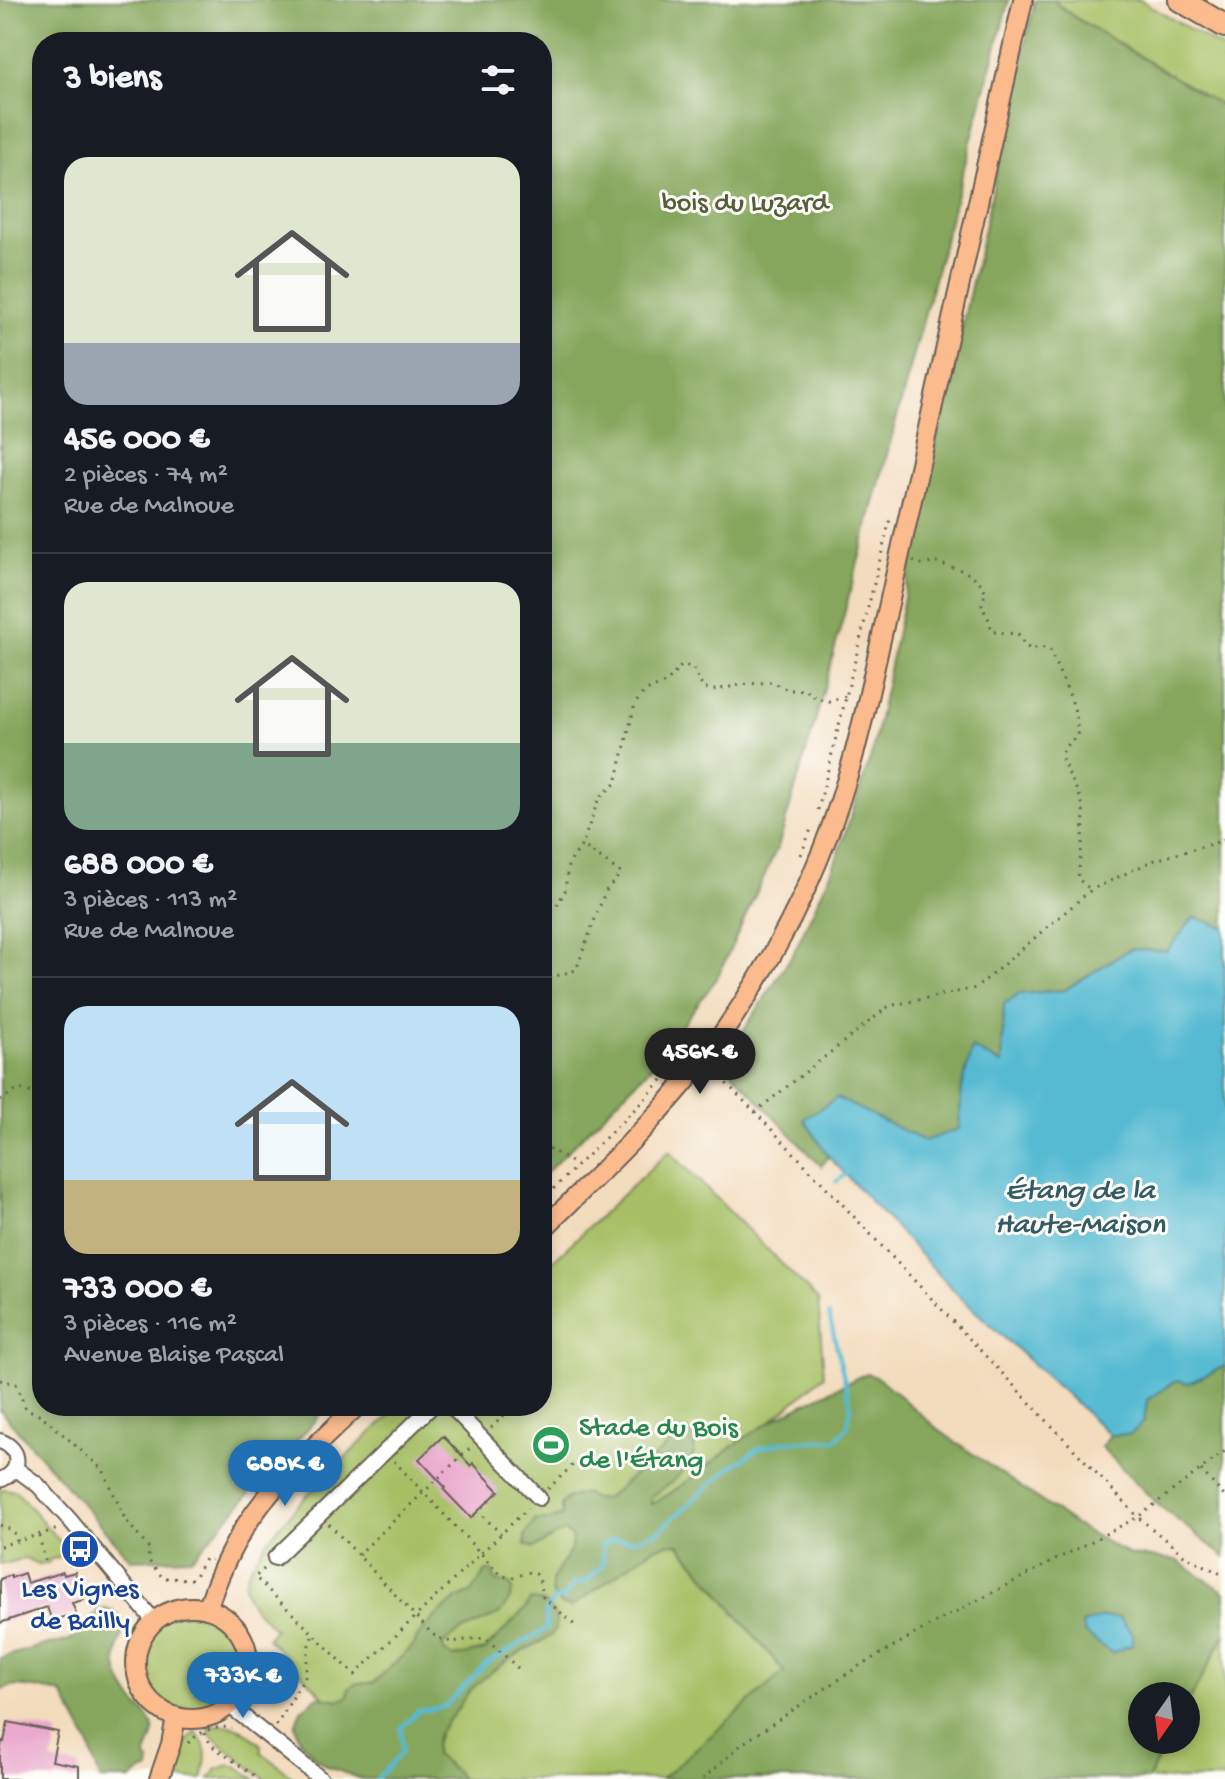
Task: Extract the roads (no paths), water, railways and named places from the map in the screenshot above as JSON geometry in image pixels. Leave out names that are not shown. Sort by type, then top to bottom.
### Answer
[{"type":"highway","points":[[1180,0],[1225,26]]},
{"type":"main road","points":[[552,1220],[660,1110],[726,1029],[794,913],[830,830],[868,698],[1023,0]]},
{"type":"main road","points":[[207,1609],[223,1565],[266,1498],[347,1416]]},
{"type":"main road","points":[[180,1608],[207,1609],[223,1616],[235,1628],[244,1642],[248,1659],[240,1692],[229,1705],[200,1725],[161,1710],[148,1698],[140,1684],[136,1667],[137,1650],[154,1621],[166,1613],[180,1608]]},
{"type":"main road","points":[[159,1779],[176,1717]]},
{"type":"street","points":[[275,1558],[422,1416]]},
{"type":"street","points":[[461,1416],[539,1498]]},
{"type":"street","points":[[0,1441],[13,1449],[17,1462],[7,1478],[0,1480]]},
{"type":"street","points":[[15,1468],[38,1485],[59,1508],[154,1621]]},
{"type":"street","points":[[229,1705],[321,1779]]},
{"type":"water","name":"Étang de la Haute-Maison","points":[[1194,917],[1225,928],[1225,1366],[1189,1383],[1177,1380],[1147,1400],[1144,1421],[1131,1434],[1110,1435],[960,1297],[829,1157],[804,1119],[837,1098],[924,1141],[959,1129],[962,1087],[972,1048],[1002,1064],[1004,1004],[1019,994],[1065,990],[1130,949],[1167,951]]},
{"type":"water","points":[[1102,1617],[1119,1618],[1133,1634],[1133,1644],[1112,1653],[1084,1633],[1082,1624]]},
{"type":"waterway","points":[[836,1182],[851,1173]]},
{"type":"waterway","points":[[377,1779],[402,1752],[401,1728],[418,1711],[444,1707],[486,1664],[546,1629],[546,1611],[554,1599],[564,1599],[574,1583],[585,1583],[603,1565],[602,1545],[613,1539],[635,1540],[659,1531],[728,1469],[758,1449],[781,1442],[835,1440],[847,1428],[851,1407],[829,1315]]},
{"type":"place","name":"Stade du Bois de l'Étang","points":[[551,1445]]},
{"type":"place","name":"Les Vignes de Bailly","points":[[80,1549]]},
{"type":"park label","name":"bois du Luzard","points":[[745,204]]}]
